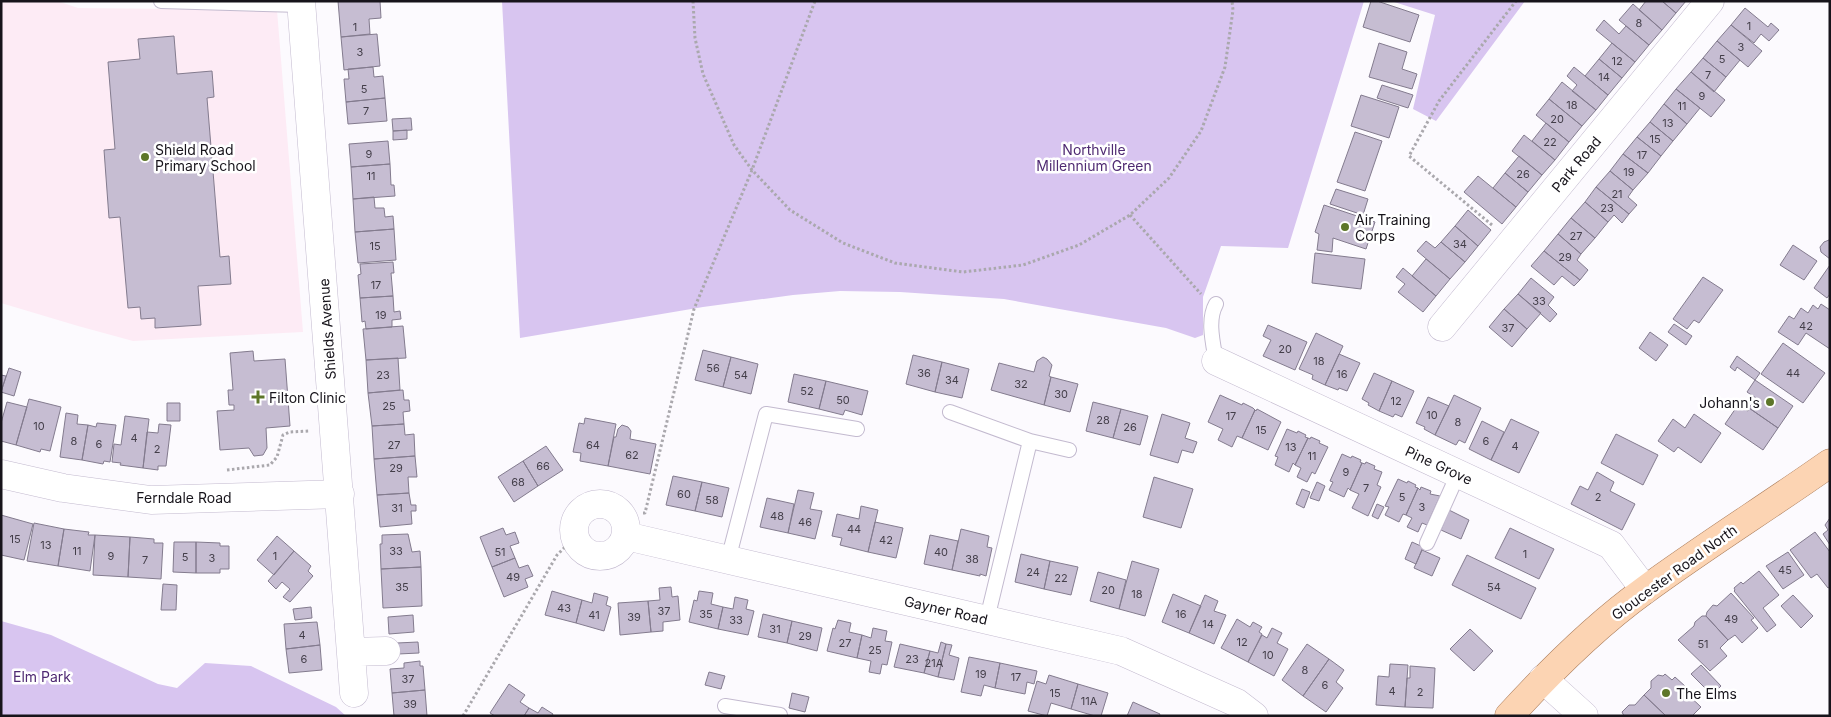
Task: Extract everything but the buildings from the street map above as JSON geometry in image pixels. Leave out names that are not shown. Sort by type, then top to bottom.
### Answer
[{"type":"main road","name":"Gloucester Road North","points":[[1509,716],[1543,679],[1592,632],[1645,590],[1830,463]]},
{"type":"street","name":"Park Road","points":[[1442,327],[1710,1]]},
{"type":"street","name":"Shields Avenue","points":[[301,3],[354,693]]},
{"type":"street","name":"Pine Grove","points":[[1216,360],[1611,545],[1645,590]]},
{"type":"street","name":"Ferndale Road","points":[[1,474],[63,488],[151,500],[340,494]]},
{"type":"street","name":"Gayner Road","points":[[574,538],[573,528],[576,519],[582,511],[590,506],[600,504],[610,506],[618,512],[625,528],[728,560],[1121,651],[1237,703],[1254,716]]},
{"type":"street","points":[[574,538],[584,552],[592,556],[601,557],[610,555],[622,544],[625,528]]},
{"type":"street","points":[[351,652],[386,651]]},
{"type":"street","points":[[1543,679],[1584,716]]},
{"type":"lane","points":[[161,1],[301,3]]},
{"type":"lane","points":[[1214,307],[1211,336],[1216,360]]},
{"type":"lane","points":[[950,412],[1030,441],[1069,450]]},
{"type":"lane","points":[[728,560],[766,414],[857,429]]},
{"type":"lane","points":[[986,619],[1030,441]]},
{"type":"lane","points":[[1427,543],[1458,474]]},
{"type":"lane","points":[[725,706],[751,713],[780,716]]},
{"type":"path","points":[[693,1],[695,38],[703,74],[734,145],[752,170],[790,210],[842,244],[895,263],[963,272],[1023,265],[1080,245],[1130,215],[1169,178],[1200,131],[1225,67],[1233,10],[1232,1]]},
{"type":"path","points":[[625,528],[645,513],[694,309],[752,170],[815,1]]},
{"type":"path","points":[[1512,242],[1409,156],[1439,101],[1516,1]]},
{"type":"path","points":[[1130,215],[1214,307]]},
{"type":"path","points":[[221,470],[270,465],[277,457],[283,435],[290,432],[334,429]]},
{"type":"path","points":[[463,716],[557,555],[574,538]]},
{"type":"shaded area","name":"Shield Road Primary School","points":[[1,1],[57,1],[78,8],[277,10],[303,332],[133,341],[1,303]]},
{"type":"green space","name":"Northville Millennium Green","points":[[502,1],[1364,1],[1288,248],[1221,246],[1203,297],[1203,335],[1195,338],[1166,328],[1004,299],[900,292],[840,291],[703,307],[520,338]]},
{"type":"green space","points":[[1391,1],[1525,1],[1436,121],[1413,109],[1435,15]]},
{"type":"green space","name":"Elm Park","points":[[1,621],[51,635],[158,684],[177,688],[205,663],[251,666],[336,707],[346,716],[1,716]]},
{"type":"place","name":"Shield Road Primary School","points":[[145,157]]},
{"type":"place","name":"Air Training Corps","points":[[1345,227]]},
{"type":"place","name":"Filton Clinic","points":[[258,397]]},
{"type":"place","name":"Johann's","points":[[1770,402]]},
{"type":"place","name":"The Elms","points":[[1666,693]]}]
